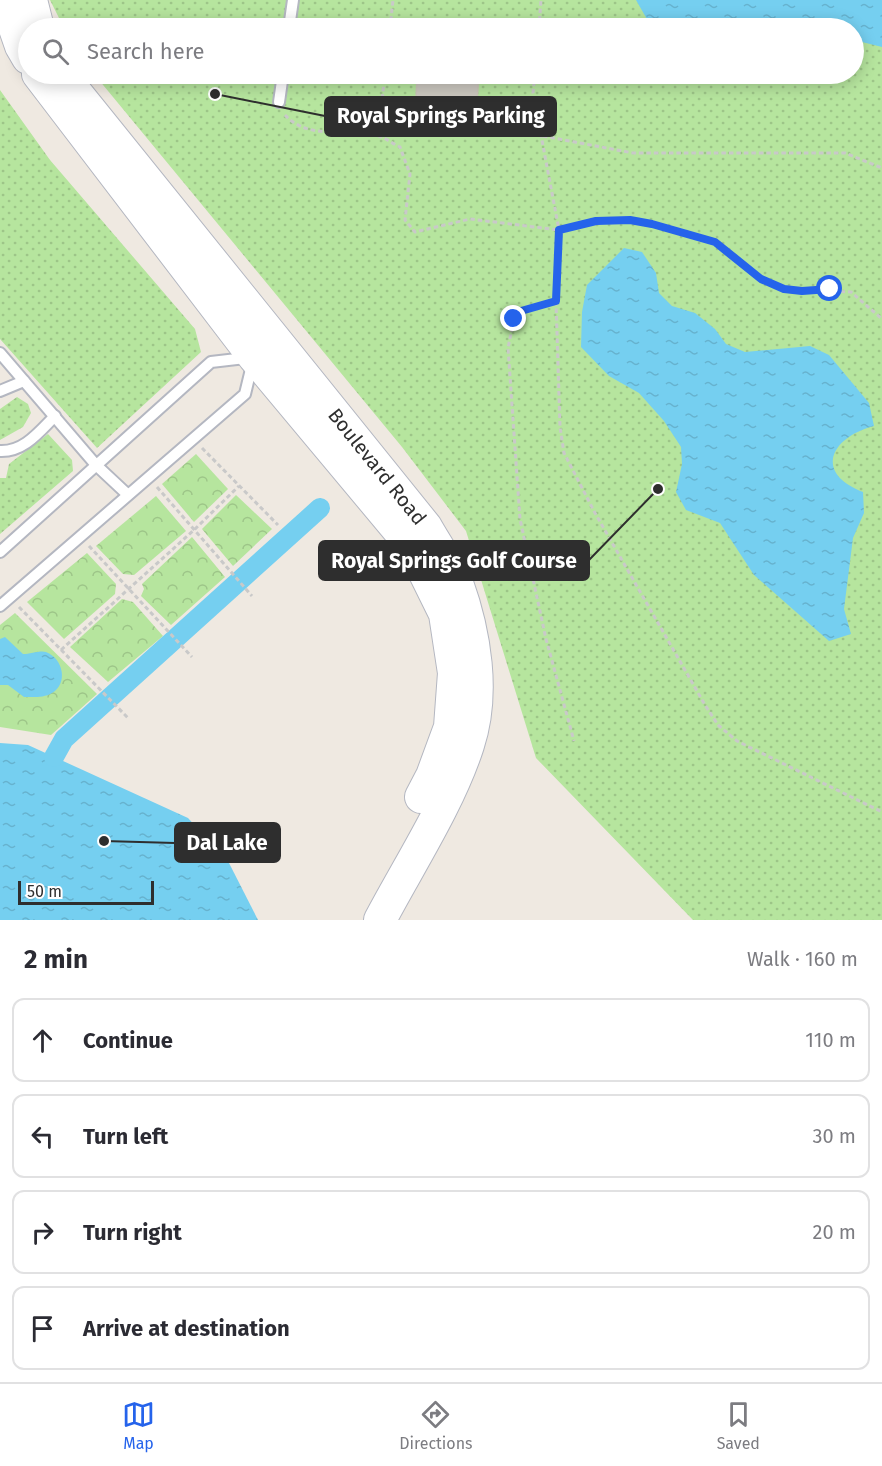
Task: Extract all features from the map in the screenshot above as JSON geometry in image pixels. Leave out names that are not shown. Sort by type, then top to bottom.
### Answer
[{"type":"main road","points":[[5,0],[18,38]]},
{"type":"main road","points":[[31,0],[36,18]]},
{"type":"main road","name":"Boulevard Road","points":[[46,84],[265,348],[426,527],[456,581],[471,631],[477,691],[469,744],[448,792],[380,920]]},
{"type":"main road","name":"Boulevard Road","points":[[68,84],[411,544],[445,614],[454,673],[450,727],[432,776],[356,920]]},
{"type":"lane","points":[[290,18],[292,0]]},
{"type":"lane","points":[[279,102],[282,84]]},
{"type":"lane","points":[[0,606],[245,394],[265,348]]},
{"type":"lane","points":[[0,552],[211,362],[265,348]]},
{"type":"lane","points":[[0,353],[96,465],[127,494]]},
{"type":"lane","points":[[0,391],[24,381]]},
{"type":"lane","points":[[0,452],[11,452],[30,441],[55,416]]},
{"type":"path","points":[[391,18],[393,0]]},
{"type":"path","points":[[540,18],[541,0]]},
{"type":"path","points":[[378,136],[384,84]]},
{"type":"path","points":[[534,84],[533,93],[543,136],[559,230],[556,301],[560,428],[564,453],[595,513],[718,725],[737,741],[882,812]]},
{"type":"path","points":[[279,102],[283,114],[294,125],[307,130],[378,136],[400,147],[410,174],[405,220],[415,231],[470,219],[559,230],[596,221],[630,220],[652,224],[715,242],[761,279],[784,289],[851,292],[882,320]]},
{"type":"path","points":[[543,136],[633,153],[845,153],[882,168]]},
{"type":"path","points":[[556,301],[521,311],[514,319],[508,348],[520,519],[546,639],[574,741]]},
{"type":"path","points":[[192,438],[278,525]]},
{"type":"path","points":[[148,476],[252,596]]},
{"type":"path","points":[[61,650],[194,530],[239,486]]},
{"type":"path","points":[[79,536],[192,657]]},
{"type":"path","points":[[9,598],[129,719]]},
{"type":"green space","points":[[50,0],[882,0],[882,920],[693,920],[536,758],[466,531],[402,447],[102,84],[864,84],[864,18],[59,18]]},
{"type":"green space","points":[[0,90],[50,160],[195,329],[201,352],[97,448],[0,339]]},
{"type":"green space","points":[[17,397],[28,404],[31,413],[23,427],[0,440],[0,409]]},
{"type":"green space","points":[[48,434],[72,460],[73,471],[0,534],[0,478],[6,478],[9,464]]},
{"type":"green space","points":[[196,454],[228,489],[194,522],[162,484]]},
{"type":"green space","points":[[236,495],[272,529],[233,566],[202,529]]},
{"type":"green space","points":[[156,496],[186,531],[134,575],[123,574],[96,546]]},
{"type":"green space","points":[[192,537],[225,577],[171,625],[141,596],[144,589],[142,584]]},
{"type":"green space","points":[[87,553],[116,584],[115,594],[64,639],[27,602]]},
{"type":"green space","points":[[122,599],[133,602],[163,636],[108,682],[70,647]]},
{"type":"green space","points":[[15,613],[97,694],[51,735],[0,727],[0,625]]},
{"type":"water","points":[[636,0],[882,0],[882,47],[864,42],[864,18],[646,18]]},
{"type":"water","points":[[624,248],[642,252],[656,273],[659,293],[672,306],[695,313],[715,329],[726,344],[745,352],[810,346],[829,355],[869,403],[874,426],[847,438],[838,447],[833,466],[847,484],[863,492],[864,513],[853,538],[844,609],[851,634],[829,641],[754,575],[720,523],[686,510],[676,492],[682,464],[681,447],[664,421],[639,393],[609,376],[581,347],[582,312],[587,285]]},
{"type":"water","points":[[5,637],[23,654],[46,652],[57,660],[62,678],[57,689],[46,696],[24,697],[8,685],[0,685],[0,639]]},
{"type":"water","points":[[0,743],[28,745],[188,818],[229,863],[258,920],[0,920]]},
{"type":"building","points":[[417,84],[478,84],[477,102],[416,99]]},
{"type":"waterway","points":[[54,757],[64,739],[320,508]]},
{"type":"place","name":"Royal Springs Parking","points":[[215,94]]},
{"type":"place","name":"Royal Springs Golf Course","points":[[658,489]]},
{"type":"place","name":"Dal Lake","points":[[104,841]]},
{"type":"route","points":[[514,319],[521,311],[556,301],[559,230],[596,221],[630,220],[715,242],[761,279],[784,289],[802,291],[830,289]]}]
